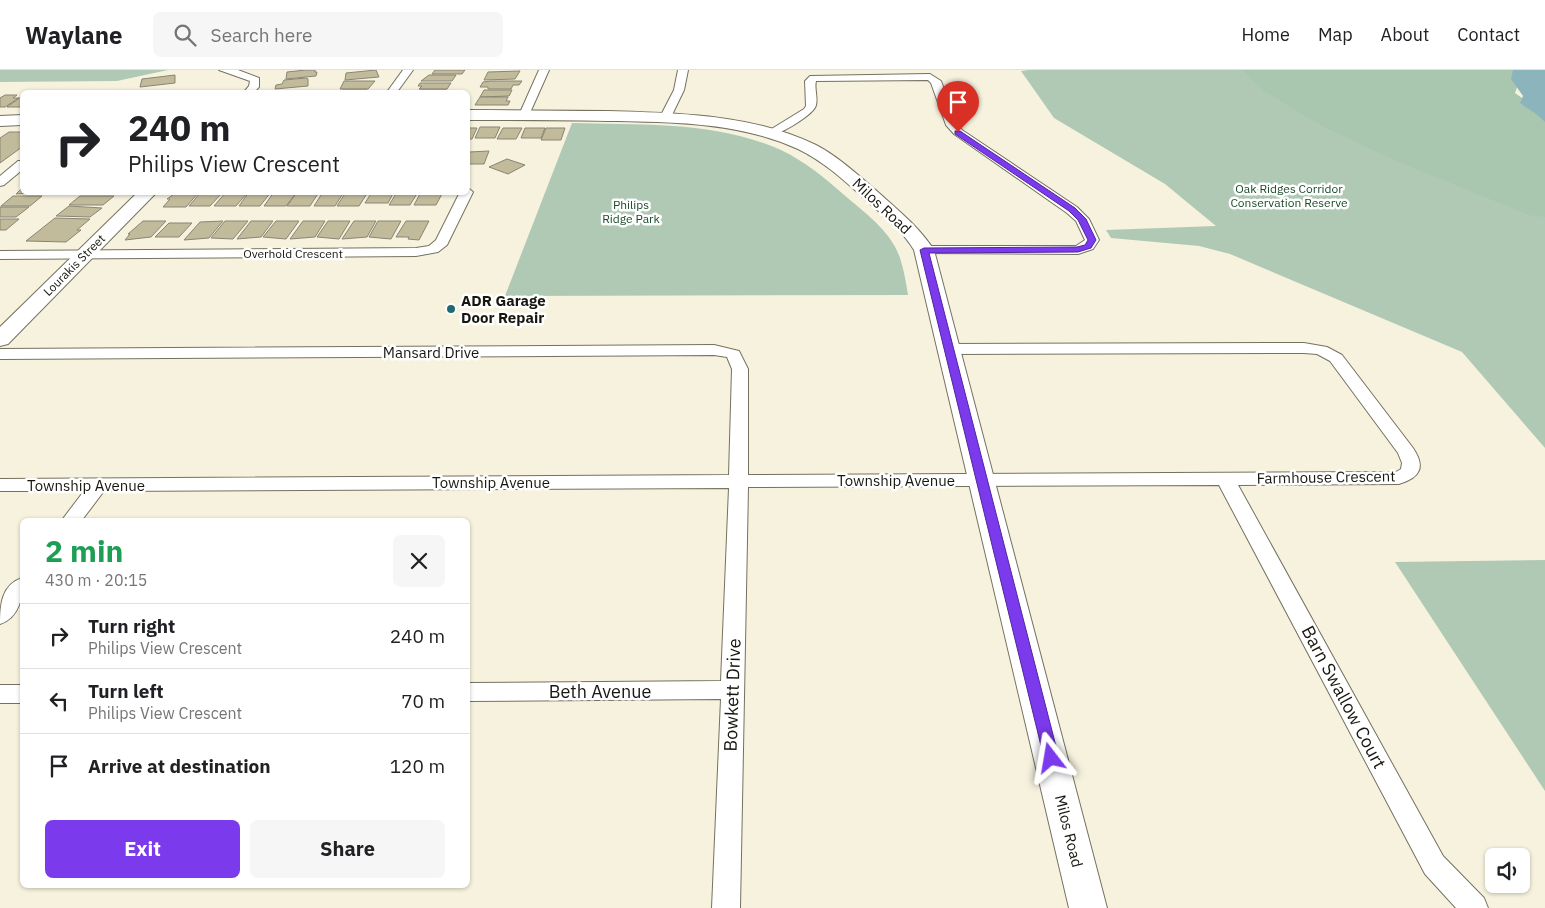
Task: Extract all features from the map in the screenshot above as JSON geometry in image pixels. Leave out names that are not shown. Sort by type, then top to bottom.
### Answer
[{"type":"street","points":[[224,70],[243,74],[255,80],[251,90]]},
{"type":"street","points":[[393,90],[408,70]]},
{"type":"street","points":[[524,114],[544,70]]},
{"type":"street","points":[[666,117],[680,90],[683,70]]},
{"type":"street","points":[[770,133],[808,111],[811,106],[810,81],[814,78],[930,78],[936,81],[952,125],[958,132],[1072,210],[1082,219],[1092,240],[1088,246],[1078,250],[924,250]]},
{"type":"street","name":"Milos Road","points":[[470,115],[524,114],[666,117],[717,122],[770,133],[803,145],[837,164],[894,214],[919,241],[924,250],[1088,908]]},
{"type":"street","points":[[0,121],[20,120]]},
{"type":"street","points":[[0,182],[20,166]]},
{"type":"street","name":"Lourakis Street","points":[[0,339],[145,195]]},
{"type":"street","name":"Overhold Crescent","points":[[0,254],[416,252],[433,249],[442,242],[466,195]]},
{"type":"street","name":"Farmhouse Crescent","points":[[949,349],[1304,348],[1321,350],[1336,358],[1406,452],[1411,463],[1410,472],[1399,478],[982,480]]},
{"type":"street","name":"Mansard Drive","points":[[0,354],[724,351],[733,354],[740,369],[738,481]]},
{"type":"street","name":"Barn Swallow Court","points":[[1225,478],[1434,865],[1474,908]]},
{"type":"street","name":"Township Avenue","points":[[0,486],[982,480]]},
{"type":"street","name":"Bowkett Drive","points":[[726,908],[738,481]]},
{"type":"street","points":[[73,518],[98,485]]},
{"type":"street","points":[[0,616],[20,589]]},
{"type":"street","name":"Beth Avenue","points":[[470,692],[732,690]]},
{"type":"street","points":[[0,694],[20,694]]},
{"type":"green space","points":[[0,70],[168,70],[117,81],[0,82]]},
{"type":"green space","points":[[1242,70],[1523,70],[1515,93],[1545,114],[1545,217],[1529,215],[1401,163],[1324,127],[1264,91]]},
{"type":"green space","name":"Oak Ridges Corridor Conservation Reserve","points":[[1268,70],[1545,211],[1545,448],[1462,352],[1230,254],[1199,246],[1111,238],[1106,230],[1216,226],[1165,184],[1054,118],[1021,71]]},
{"type":"green space","name":"Philips Ridge Park","points":[[572,123],[678,126],[704,129],[731,134],[781,150],[798,159],[821,176],[868,215],[884,231],[896,248],[900,258],[908,295],[505,296]]},
{"type":"green space","points":[[1545,560],[1545,791],[1395,562]]},
{"type":"water","points":[[1513,70],[1545,70],[1545,122],[1520,103],[1523,96],[1511,79]]},
{"type":"building","points":[[315,70],[317,72],[316,76],[286,79],[287,72]]},
{"type":"building","points":[[376,70],[379,77],[345,80],[346,73]]},
{"type":"building","points":[[435,70],[465,70],[462,74],[432,74]]},
{"type":"building","points":[[520,71],[515,79],[484,80],[488,72]]},
{"type":"building","points":[[175,75],[175,83],[140,87],[142,79]]},
{"type":"building","points":[[429,75],[456,75],[452,81],[421,81]]},
{"type":"building","points":[[308,79],[308,86],[275,89],[276,85],[282,84],[284,80]]},
{"type":"building","points":[[344,81],[375,81],[368,89],[340,89]]},
{"type":"building","points":[[522,81],[519,85],[513,85],[511,89],[480,87],[483,82]]},
{"type":"building","points":[[420,83],[451,83],[447,89],[419,89],[422,86],[418,86]]},
{"type":"building","points":[[484,90],[512,90],[509,96],[480,97]]},
{"type":"building","points":[[5,95],[17,95],[13,98],[19,98],[5,107],[0,107],[0,98]]},
{"type":"building","points":[[20,97],[20,107],[7,107]]},
{"type":"building","points":[[480,97],[508,97],[506,101],[510,101],[508,105],[475,105]]},
{"type":"building","points":[[480,127],[500,127],[495,138],[475,138]]},
{"type":"building","points":[[470,128],[477,128],[472,139],[470,139]]},
{"type":"building","points":[[503,128],[522,128],[516,139],[497,139]]},
{"type":"building","points":[[525,128],[545,128],[541,138],[521,138]]},
{"type":"building","points":[[546,128],[565,128],[561,140],[541,140]]},
{"type":"building","points":[[9,132],[20,132],[20,148],[0,163],[0,138]]},
{"type":"building","points":[[489,151],[484,164],[470,164],[470,152]]},
{"type":"building","points":[[507,159],[525,165],[508,174],[489,167]]},
{"type":"building","points":[[173,195],[196,195],[186,207],[163,207],[170,199],[167,199]]},
{"type":"building","points":[[198,195],[220,195],[210,206],[189,206]]},
{"type":"building","points":[[223,195],[245,195],[236,206],[214,206]]},
{"type":"building","points":[[247,195],[269,195],[260,206],[239,206]]},
{"type":"building","points":[[272,195],[295,195],[286,206],[264,206]]},
{"type":"building","points":[[295,195],[317,195],[310,206],[287,206]]},
{"type":"building","points":[[321,195],[342,195],[335,206],[314,206]]},
{"type":"building","points":[[344,195],[366,195],[359,206],[337,206]]},
{"type":"building","points":[[370,195],[392,195],[388,203],[365,203]]},
{"type":"building","points":[[395,195],[416,195],[410,205],[389,205]]},
{"type":"building","points":[[419,195],[441,195],[436,205],[414,205]]},
{"type":"building","points":[[13,196],[42,196],[30,206],[1,206]]},
{"type":"building","points":[[80,196],[114,196],[103,205],[69,205]]},
{"type":"building","points":[[69,206],[102,208],[90,217],[56,216]]},
{"type":"building","points":[[0,207],[29,207],[16,217],[0,217]]},
{"type":"building","points":[[55,218],[90,219],[77,230],[81,230],[66,242],[26,241]]},
{"type":"building","points":[[0,219],[19,219],[6,230],[0,230]]},
{"type":"building","points":[[143,221],[166,221],[151,237],[125,240],[130,234],[128,234]]},
{"type":"building","points":[[223,221],[209,238],[184,240],[200,222]]},
{"type":"building","points":[[225,221],[248,221],[233,239],[211,238]]},
{"type":"building","points":[[251,221],[273,221],[261,237],[237,239]]},
{"type":"building","points":[[276,221],[299,221],[286,239],[263,237]]},
{"type":"building","points":[[303,221],[325,221],[315,237],[290,239]]},
{"type":"building","points":[[328,221],[350,221],[339,239],[317,237]]},
{"type":"building","points":[[354,221],[376,221],[367,237],[342,239]]},
{"type":"building","points":[[378,221],[401,221],[391,239],[369,237]]},
{"type":"building","points":[[406,221],[429,221],[419,240],[408,239],[409,237],[396,237]]},
{"type":"building","points":[[169,223],[192,223],[179,237],[155,237]]},
{"type":"place","name":"ADR Garage Door Repair","points":[[451,309]]},
{"type":"route","points":[[958,132],[1061,201],[1082,219],[1092,240],[1088,246],[1078,250],[924,250],[1051,758]]}]
